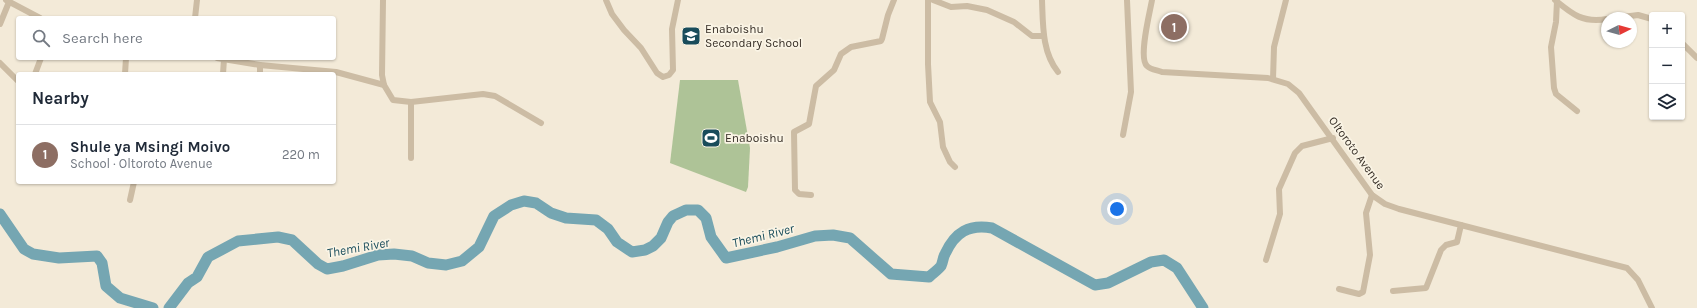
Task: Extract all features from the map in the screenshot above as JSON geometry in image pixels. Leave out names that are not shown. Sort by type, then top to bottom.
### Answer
[{"type":"street","points":[[195,16],[197,0]]},
{"type":"street","points":[[383,0],[382,75],[384,85],[394,100],[411,102],[483,94],[495,96],[541,123]]},
{"type":"street","points":[[606,0],[612,14],[624,30],[641,48],[657,73],[663,77],[669,75],[673,70],[672,29],[678,0]]},
{"type":"street","points":[[811,194],[799,194],[795,190],[794,132],[809,124],[816,86],[834,70],[841,54],[851,47],[881,41],[894,0]]},
{"type":"street","points":[[928,0],[928,64],[930,102],[940,122],[943,147],[950,162],[955,167]]},
{"type":"street","points":[[933,0],[951,7],[967,6],[987,10],[1014,22],[1032,36],[1044,36]]},
{"type":"street","points":[[1042,0],[1044,36],[1050,60],[1058,72]]},
{"type":"street","points":[[1123,136],[1131,92],[1127,0]]},
{"type":"street","name":"Oltoroto Avenue","points":[[1152,0],[1144,49],[1144,63],[1147,67],[1162,72],[1273,79],[1288,84],[1299,93],[1333,138],[1372,195],[1385,204],[1399,209],[1627,268],[1638,280],[1652,308]]},
{"type":"street","points":[[1273,79],[1274,47],[1286,0]]},
{"type":"street","points":[[0,24],[7,1],[36,16]]},
{"type":"street","points":[[1556,1],[1578,18],[1601,21]]},
{"type":"street","points":[[1556,1],[1556,22],[1551,47],[1554,88],[1556,94],[1577,111]]},
{"type":"street","points":[[1637,14],[1649,18]]},
{"type":"street","points":[[1685,46],[1697,58]]},
{"type":"street","points":[[36,72],[40,60]]},
{"type":"street","points":[[125,72],[126,60]]},
{"type":"street","points":[[223,72],[224,60]]},
{"type":"street","points":[[230,60],[316,72]]},
{"type":"street","points":[[0,63],[16,79]]},
{"type":"street","points":[[260,65],[260,72]]},
{"type":"street","points":[[336,73],[384,85]]},
{"type":"street","points":[[411,102],[411,158]]},
{"type":"street","points":[[1266,260],[1279,220],[1279,189],[1295,153],[1302,146],[1333,138]]},
{"type":"street","points":[[130,200],[134,184]]},
{"type":"street","points":[[1339,289],[1359,294],[1363,292],[1370,255],[1366,213],[1372,195]]},
{"type":"street","points":[[1393,291],[1426,288],[1441,250],[1446,245],[1457,242],[1461,225]]},
{"type":"green space","name":"Enaboishu","points":[[680,80],[738,80],[750,148],[748,187],[746,192],[670,163]]},
{"type":"waterway","name":"Themi River","points":[[169,308],[188,283],[197,277],[208,257],[238,241],[278,237],[292,240],[318,264],[327,269],[343,266],[378,255],[394,254],[412,256],[428,263],[446,265],[462,261],[479,247],[494,216],[511,205],[524,201],[536,203],[551,213],[566,218],[596,220],[608,229],[617,242],[632,252],[645,250],[653,246],[661,238],[668,222],[673,216],[686,210],[698,210],[706,218],[711,237],[726,258],[777,247],[815,236],[833,235],[850,238],[891,274],[929,277],[941,266],[944,255],[953,240],[958,235],[964,231],[976,227],[992,228],[1095,285],[1108,283],[1151,262],[1164,260],[1177,268],[1203,308]]},
{"type":"waterway","name":"Themi River","points":[[0,214],[24,249],[33,254],[59,258],[97,256],[102,263],[106,286],[120,298],[153,308]]},
{"type":"place","name":"Shule ya Msingi Moivo","points":[[1174,27]]},
{"type":"place","name":"Enaboishu Secondary School","points":[[691,36]]},
{"type":"place","name":"Enaboishu","points":[[711,138]]}]
